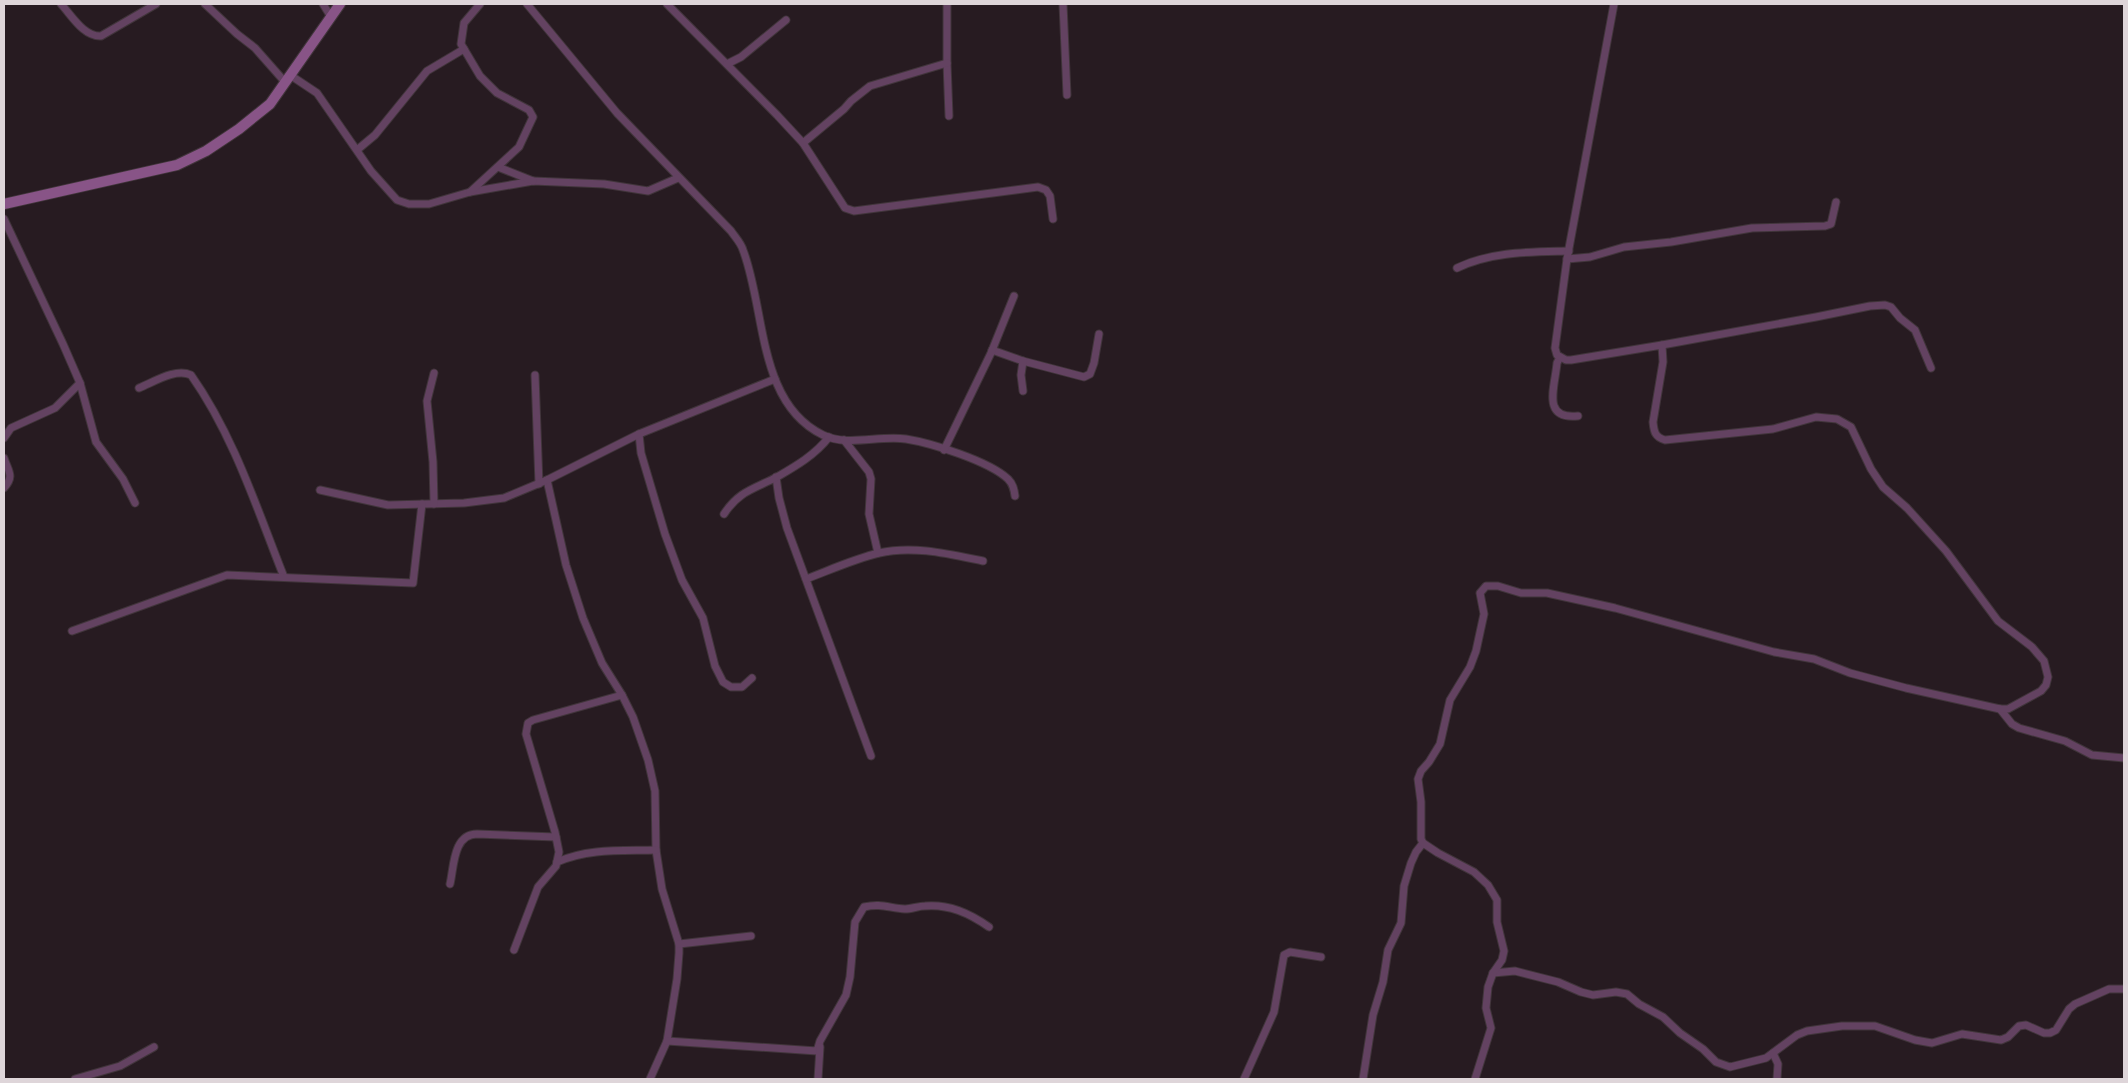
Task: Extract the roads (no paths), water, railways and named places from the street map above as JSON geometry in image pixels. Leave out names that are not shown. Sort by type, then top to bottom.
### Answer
[{"type":"main road","points":[[4,204],[177,165],[206,151],[239,129],[270,104],[340,4]]},
{"type":"street","points":[[61,4],[88,34],[102,36],[156,4]]},
{"type":"street","points":[[205,4],[288,79],[317,93],[370,171],[397,200],[409,204],[429,204],[470,192],[533,181],[604,184],[648,191],[678,178]]},
{"type":"street","points":[[323,4],[331,17]]},
{"type":"street","points":[[470,192],[519,147],[533,116],[529,110],[497,93],[480,76],[461,44],[464,23],[480,4]]},
{"type":"street","points":[[527,4],[617,113],[731,231],[743,248],[775,379],[792,410],[806,424],[829,437],[844,440],[905,439],[982,463],[1008,479],[1014,488],[1015,496]]},
{"type":"street","points":[[666,4],[803,143],[845,208],[854,211],[1038,187],[1046,190],[1050,196],[1053,218]]},
{"type":"street","points":[[947,4],[949,116]]},
{"type":"street","points":[[1063,4],[1067,95]]},
{"type":"street","points":[[1614,4],[1568,251],[1555,348],[1557,355],[1571,360],[1816,318],[1870,306],[1885,305],[1890,307],[1915,330],[1931,368]]},
{"type":"street","points":[[727,64],[741,57],[786,20]]},
{"type":"street","points":[[357,150],[381,128],[427,71],[464,49]]},
{"type":"street","points":[[803,143],[846,108],[850,101],[870,86],[947,63]]},
{"type":"street","points":[[498,168],[533,181]]},
{"type":"street","points":[[1567,259],[1590,257],[1624,247],[1671,242],[1752,228],[1825,226],[1831,224],[1836,202]]},
{"type":"street","points":[[4,219],[80,383],[96,442],[123,479],[135,503]]},
{"type":"street","points":[[1457,268],[1477,259],[1518,252],[1568,251]]},
{"type":"street","points":[[944,450],[992,350],[1014,296]]},
{"type":"street","points":[[992,350],[1023,362],[1084,377],[1090,374],[1094,363],[1099,334]]},
{"type":"street","points":[[1363,1079],[1373,1015],[1383,982],[1388,950],[1401,923],[1404,886],[1411,863],[1416,852],[1423,844],[1418,780],[1440,744],[1450,700],[1470,667],[1476,651],[1484,614],[1480,593],[1486,586],[1498,586],[1521,593],[1547,593],[1615,608],[1774,652],[1814,659],[1850,673],[2000,709],[2008,709],[2041,691],[2046,685],[2048,677],[2044,661],[2032,647],[1998,621],[1953,560],[1907,508],[1883,487],[1871,469],[1850,427],[1837,419],[1816,417],[1773,429],[1717,433],[1670,440],[1658,438],[1654,432],[1653,422],[1663,362],[1662,345]]},
{"type":"street","points":[[1560,357],[1557,363],[1553,406],[1557,413],[1563,417],[1578,416]]},
{"type":"street","points":[[1023,362],[1021,375],[1023,391]]},
{"type":"street","points":[[139,388],[182,372],[191,375],[232,446],[284,577]]},
{"type":"street","points":[[434,373],[427,401],[433,462],[434,504]]},
{"type":"street","points":[[535,375],[539,484]]},
{"type":"street","points":[[320,490],[383,504],[464,503],[504,498],[539,484],[639,434],[775,379]]},
{"type":"street","points":[[4,438],[11,428],[55,408],[80,383]]},
{"type":"street","points":[[639,434],[641,453],[665,534],[682,580],[703,618],[715,666],[723,682],[731,687],[742,686],[752,678]]},
{"type":"street","points":[[724,514],[730,504],[743,492],[776,477],[813,454],[829,437]]},
{"type":"street","points":[[844,440],[869,472],[872,479],[869,514],[878,553]]},
{"type":"street","points":[[4,458],[10,476],[9,482],[4,488]]},
{"type":"street","points":[[776,477],[787,528],[871,756]]},
{"type":"street","points":[[547,480],[566,566],[583,618],[602,663],[633,716],[648,760],[655,791],[656,850],[662,889],[679,944],[677,980],[667,1041],[650,1079]]},
{"type":"street","points":[[72,631],[227,574],[413,583],[422,504]]},
{"type":"street","points":[[806,579],[878,553],[905,550],[946,554],[982,561]]},
{"type":"street","points":[[514,950],[538,887],[556,866],[559,852],[526,734],[528,723],[532,720],[622,695]]},
{"type":"street","points":[[2000,709],[2012,724],[2019,728],[2065,741],[2092,755],[2124,758]]},
{"type":"street","points":[[450,884],[458,845],[467,835],[556,837]]},
{"type":"street","points":[[1423,844],[1438,854],[1474,872],[1488,885],[1497,900],[1497,922],[1504,951],[1502,960],[1493,973],[1486,998],[1486,1008],[1491,1028],[1490,1036],[1475,1079]]},
{"type":"street","points":[[557,862],[571,856],[611,850],[656,850]]},
{"type":"street","points":[[559,852],[571,856]]},
{"type":"street","points":[[667,1041],[817,1051],[820,1041],[846,995],[850,977],[855,922],[864,907],[877,904],[906,909],[923,906],[948,907],[975,917],[990,927]]},
{"type":"street","points":[[679,944],[752,936]]},
{"type":"street","points":[[1244,1079],[1274,1012],[1284,955],[1290,952],[1321,957]]},
{"type":"street","points":[[1493,973],[1515,972],[1558,982],[1593,995],[1616,992],[1627,994],[1639,1004],[1663,1017],[1680,1033],[1704,1049],[1722,1066],[1730,1067],[1740,1066],[1773,1053],[1798,1035],[1807,1031],[1842,1026],[1876,1026],[1915,1040],[1932,1043],[1962,1034],[2001,1040],[2008,1037],[2019,1026],[2026,1025],[2044,1033],[2050,1033],[2056,1030],[2069,1009],[2075,1004],[2109,989],[2124,988]]},
{"type":"street","points":[[818,1079],[820,1041]]},
{"type":"street","points":[[75,1079],[120,1066],[154,1047]]},
{"type":"street","points":[[1773,1053],[1778,1064],[1777,1079]]}]
